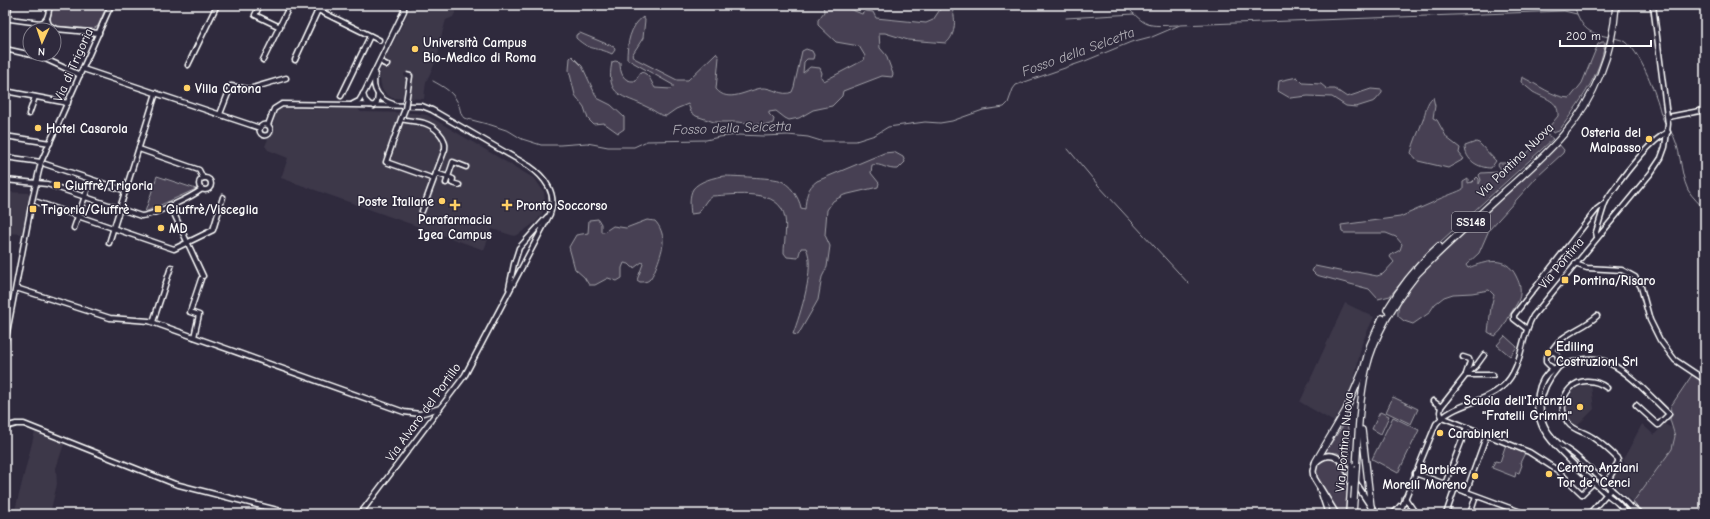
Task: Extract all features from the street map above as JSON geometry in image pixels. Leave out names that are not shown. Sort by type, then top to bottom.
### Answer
[{"type":"highway","name":"Via Pontina Nuova","points":[[1611,32],[1613,5]]},
{"type":"highway","name":"Via Pontina Nuova","points":[[1349,514],[1351,484],[1366,370],[1374,346],[1385,321],[1400,295],[1417,274],[1564,134],[1591,94],[1604,64],[1616,5]]},
{"type":"highway","name":"Via Pontina Nuova","points":[[1353,514],[1358,399],[1363,370],[1376,330],[1396,294],[1412,273],[1546,148],[1562,131],[1588,92],[1609,44]]},
{"type":"highway","points":[[1315,462],[1346,410],[1363,370]]},
{"type":"highway","points":[[1360,416],[1371,507]]},
{"type":"main road","points":[[1336,514],[1318,486],[1313,475],[1315,462],[1324,456],[1330,455],[1341,460],[1376,514]]},
{"type":"street","points":[[50,5],[47,19],[49,24],[56,29],[99,33]]},
{"type":"street","name":"Via di Trigoria","points":[[5,343],[36,182],[50,143],[111,5]]},
{"type":"street","points":[[188,65],[217,5]]},
{"type":"street","points":[[260,5],[255,16],[280,27]]},
{"type":"street","points":[[263,60],[290,5]]},
{"type":"street","points":[[308,5],[379,40]]},
{"type":"street","points":[[349,105],[357,102],[364,92],[404,11],[404,5]]},
{"type":"street","name":"Via Pontina","points":[[1399,514],[1433,430],[1442,417],[1463,405],[1492,393],[1504,385],[1516,368],[1527,329],[1537,310],[1658,162],[1665,147],[1668,131],[1668,117],[1653,5]]},
{"type":"street","points":[[7,8],[8,16],[13,20],[40,23],[47,19]]},
{"type":"street","points":[[295,60],[318,10]]},
{"type":"street","points":[[341,96],[370,36]]},
{"type":"street","points":[[5,50],[41,57],[80,75]]},
{"type":"street","points":[[83,69],[260,128],[268,125]]},
{"type":"street","points":[[372,106],[377,102],[374,79],[376,70]]},
{"type":"street","points":[[406,75],[410,76],[405,109],[386,162],[434,180]]},
{"type":"street","points":[[220,114],[231,86],[248,89],[286,78]]},
{"type":"street","points":[[5,90],[68,104]]},
{"type":"street","points":[[364,92],[370,90],[377,93],[384,100],[398,106]]},
{"type":"street","points":[[364,92],[365,100],[372,106]]},
{"type":"street","points":[[109,243],[156,93]]},
{"type":"street","points":[[29,114],[35,97]]},
{"type":"street","points":[[268,125],[274,109],[281,104],[422,106],[432,110],[538,173],[546,182],[551,192],[552,204],[550,214]]},
{"type":"street","points":[[1668,117],[1705,110]]},
{"type":"street","points":[[401,119],[426,124],[437,131],[444,140],[445,149],[422,211]]},
{"type":"street","points":[[260,128],[262,134],[268,135],[271,130],[268,125]]},
{"type":"street","points":[[1597,237],[1596,232],[1605,203],[1612,192],[1646,150],[1668,131]]},
{"type":"street","points":[[5,136],[50,143]]},
{"type":"street","points":[[139,149],[199,170],[203,178]]},
{"type":"street","points":[[5,157],[43,163],[126,191]]},
{"type":"street","points":[[446,184],[453,162],[466,167]]},
{"type":"street","points":[[436,173],[453,180],[452,183],[459,185]]},
{"type":"street","points":[[202,189],[199,184],[203,178]]},
{"type":"street","points":[[5,180],[36,182],[54,186],[136,215],[145,216],[153,214],[202,189],[208,189],[211,184],[209,179],[203,178]]},
{"type":"street","points":[[74,228],[91,179]]},
{"type":"street","points":[[37,202],[174,249],[213,230],[223,197]]},
{"type":"street","points":[[1527,329],[1514,319],[1514,315],[1597,209],[1605,203]]},
{"type":"street","points":[[170,205],[188,242],[202,277],[190,312],[199,315],[194,337]]},
{"type":"street","name":"Via Alvaro del Portillo","points":[[506,296],[519,248],[550,214]]},
{"type":"street","name":"Via Alvaro del Portillo","points":[[360,514],[467,370],[550,214]]},
{"type":"street","points":[[526,240],[529,239],[532,241],[532,249]]},
{"type":"street","points":[[515,259],[519,263],[525,261]]},
{"type":"street","points":[[1574,264],[1587,268],[1622,270],[1636,278],[1641,287],[1650,320],[1660,340],[1675,360],[1705,380]]},
{"type":"street","points":[[153,322],[171,268]]},
{"type":"street","points":[[16,288],[110,318],[142,319],[153,322],[404,412],[420,414],[440,407]]},
{"type":"street","points":[[1554,370],[1546,360],[1547,354],[1551,352],[1563,337],[1589,323],[1597,316]]},
{"type":"street","points":[[1551,352],[1558,354],[1560,366]]},
{"type":"street","points":[[1484,355],[1441,407],[1440,412],[1442,417],[1519,447],[1557,470],[1582,494],[1594,482]]},
{"type":"street","points":[[1464,357],[1470,362],[1466,375]]},
{"type":"street","points":[[1624,512],[1546,435],[1540,424],[1537,412],[1538,398],[1540,387],[1546,375],[1560,366],[1586,359],[1606,362],[1624,372],[1669,414],[1658,425],[1636,405]]},
{"type":"street","points":[[1554,370],[1542,394],[1542,416],[1550,434],[1627,504],[1641,514]]},
{"type":"street","points":[[1466,375],[1493,375]]},
{"type":"street","points":[[1606,484],[1618,462],[1618,459],[1591,436],[1570,426],[1565,417],[1563,408],[1570,389],[1579,381],[1592,381],[1607,388]]},
{"type":"street","points":[[1433,401],[1441,407]]},
{"type":"street","points":[[5,427],[16,424],[24,424],[175,484],[293,514]]},
{"type":"street","points":[[1445,484],[1467,427]]},
{"type":"street","points":[[1466,492],[1487,434]]},
{"type":"street","points":[[1569,459],[1573,454]]},
{"type":"street","points":[[1415,473],[1526,514]]},
{"type":"street","points":[[1318,486],[1328,514]]},
{"type":"street","points":[[1446,514],[1455,488]]},
{"type":"street","points":[[1589,514],[1611,489]]},
{"type":"street","points":[[1470,514],[1476,496]]},
{"type":"street","points":[[1404,500],[1416,514]]},
{"type":"street","name":"Via Pontina","points":[[1390,514],[1396,511],[1404,500]]},
{"type":"street","points":[[1627,504],[1635,514]]},
{"type":"street","points":[[1371,507],[1382,514]]},
{"type":"street","points":[[1506,514],[1508,508]]},
{"type":"shaded area","points":[[52,5],[107,5],[98,26],[93,29],[62,27],[62,22],[50,21]]},
{"type":"shaded area","name":"Università Campus Bio-Medico di Roma","points":[[412,5],[459,5],[453,17],[446,20],[440,41],[438,57],[426,82],[424,99],[392,98],[382,89],[380,79],[378,79],[378,74]]},
{"type":"shaded area","points":[[823,5],[840,5],[862,14],[866,11],[873,12],[876,18],[926,23],[933,20],[941,8],[950,6],[954,15],[954,31],[946,43],[908,40],[885,33],[879,33],[880,48],[886,55],[893,74],[892,77],[882,76],[843,91],[842,96],[832,106],[813,110],[799,118],[789,120],[776,111],[769,112],[774,119],[773,123],[767,125],[737,122],[714,122],[696,116],[691,112],[688,104],[676,109],[666,116],[658,114],[618,93],[611,82],[612,62],[615,61],[620,62],[623,76],[628,80],[635,81],[641,72],[648,76],[655,88],[671,89],[673,87],[673,85],[627,59],[632,30],[643,17],[645,20],[643,38],[632,55],[634,58],[677,80],[688,80],[716,53],[719,57],[716,89],[721,93],[732,96],[756,89],[766,88],[781,93],[788,93],[792,92],[802,51],[806,49],[812,51],[814,55],[813,59],[807,59],[804,62],[803,73],[810,67],[820,68],[822,73],[821,77],[824,81],[864,60],[865,56],[859,46],[836,42],[818,25],[818,20],[824,12]]},
{"type":"shaded area","points":[[580,33],[614,47],[615,50],[612,54],[590,47],[576,38],[576,35]]},
{"type":"shaded area","points":[[1605,42],[1603,54],[1594,78],[1581,100],[1559,131],[1553,133],[1549,127],[1558,116],[1556,106],[1554,103],[1533,92],[1521,82],[1522,77],[1558,96],[1570,98],[1582,83],[1598,44]]},
{"type":"shaded area","points":[[572,56],[582,66],[597,98],[611,105],[624,117],[624,129],[618,133],[604,123],[593,124],[588,119],[584,107],[575,95],[569,70],[570,58]]},
{"type":"shaded area","points":[[1297,77],[1303,83],[1321,84],[1327,89],[1335,89],[1347,97],[1371,89],[1382,90],[1382,93],[1375,101],[1356,107],[1346,106],[1332,97],[1308,96],[1290,98],[1278,91],[1279,81]]},
{"type":"shaded area","points":[[1433,97],[1435,106],[1433,118],[1437,120],[1447,138],[1460,148],[1459,153],[1464,159],[1448,168],[1418,161],[1411,153],[1428,105]]},
{"type":"shaded area","points":[[284,108],[358,109],[361,112],[414,113],[427,115],[535,179],[544,192],[545,203],[542,214],[536,222],[514,236],[492,229],[484,250],[281,178],[288,158],[268,150],[265,146],[268,139],[274,132],[273,125],[276,112]]},
{"type":"shaded area","points":[[1544,135],[1553,139],[1417,263],[1390,296],[1378,299],[1369,289],[1316,275],[1312,271],[1315,266],[1349,273],[1356,272],[1377,276],[1383,274],[1394,262],[1390,257],[1391,255],[1400,250],[1402,244],[1396,237],[1386,233],[1344,233],[1342,232],[1341,225],[1400,217],[1463,189],[1463,182],[1468,179],[1468,183],[1472,182],[1477,177],[1479,179],[1479,184],[1481,180],[1479,175],[1481,173],[1499,172],[1501,169],[1498,165],[1499,163],[1507,163],[1520,159],[1530,151]]},
{"type":"shaded area","points":[[1476,142],[1479,143],[1496,161],[1491,168],[1477,165],[1467,155],[1465,146]]},
{"type":"shaded area","points":[[1558,143],[1564,150],[1563,153],[1537,177],[1489,230],[1479,253],[1466,265],[1468,268],[1482,263],[1501,262],[1512,269],[1516,276],[1520,287],[1520,296],[1517,304],[1500,331],[1495,336],[1488,332],[1494,295],[1489,290],[1453,294],[1444,297],[1435,304],[1429,313],[1413,324],[1404,321],[1398,316],[1399,304],[1420,273]]},
{"type":"shaded area","points":[[894,152],[903,157],[905,162],[898,169],[890,169],[879,165],[872,165],[871,173],[879,183],[878,187],[844,195],[833,201],[827,210],[825,235],[830,246],[827,267],[822,277],[818,300],[798,335],[793,334],[806,291],[809,256],[806,248],[801,248],[798,258],[787,257],[784,253],[786,222],[781,208],[775,201],[766,197],[743,194],[712,196],[707,200],[698,213],[691,214],[690,198],[693,189],[712,178],[724,176],[779,180],[790,188],[796,195],[801,208],[805,209],[808,193],[817,181],[884,153]]},
{"type":"shaded area","points":[[157,176],[196,189],[145,212]]},
{"type":"shaded area","points":[[5,192],[31,193],[24,234],[5,233]]},
{"type":"shaded area","points":[[598,219],[601,224],[601,232],[604,232],[613,226],[626,228],[647,220],[655,221],[657,223],[662,233],[663,245],[656,268],[649,280],[646,282],[640,282],[637,280],[643,264],[642,262],[634,268],[629,264],[624,263],[622,268],[622,278],[617,281],[608,278],[595,285],[589,285],[584,277],[575,269],[569,247],[576,235],[588,233],[589,220]]},
{"type":"shaded area","points":[[1345,303],[1374,317],[1362,343],[1353,385],[1334,422],[1300,402]]},
{"type":"shaded area","points":[[1505,336],[1517,347],[1510,356],[1497,345]]},
{"type":"shaded area","points":[[1694,372],[1705,381],[1705,499],[1700,505],[1704,511],[1702,514],[1643,514],[1633,502],[1672,449],[1675,436],[1670,420],[1671,406]]},
{"type":"shaded area","name":"Scuola dell'Infanzia \"Fratelli Grimm\"","points":[[1586,384],[1591,384],[1594,409],[1576,427],[1568,419],[1566,404],[1574,390]]},
{"type":"shaded area","points":[[1393,397],[1418,409],[1411,424],[1386,412]]},
{"type":"shaded area","points":[[1380,412],[1389,416],[1381,434],[1372,429]]},
{"type":"shaded area","points":[[1393,417],[1419,430],[1398,473],[1372,459]]},
{"type":"shaded area","points":[[1642,424],[1654,435],[1664,424],[1672,428],[1675,436],[1669,456],[1633,502],[1613,485],[1610,480],[1625,462],[1623,460]]},
{"type":"shaded area","points":[[1347,425],[1350,437],[1349,465],[1338,453],[1325,452],[1342,427]]},
{"type":"shaded area","points":[[35,431],[64,444],[56,468],[57,484],[50,514],[14,514]]},
{"type":"shaded area","points":[[1506,444],[1525,453],[1520,463],[1522,465],[1519,473],[1516,472],[1515,477],[1492,468],[1495,461],[1500,462]]},
{"type":"shaded area","points":[[1323,457],[1335,459],[1348,479],[1345,514],[1340,514],[1317,478],[1315,467]]},
{"type":"waterway","points":[[1125,5],[1138,18],[1148,24],[1159,26],[1178,25]]},
{"type":"waterway","points":[[1574,5],[1577,14]]},
{"type":"waterway","points":[[1152,37],[1180,25],[1564,11],[1577,14],[1583,25],[1589,31],[1609,37]]},
{"type":"waterway","points":[[1066,18],[1134,14]]},
{"type":"waterway","name":"Fosso della Selcetta","points":[[433,81],[445,88],[455,97],[464,118],[509,131],[522,139],[541,145],[587,143],[608,147],[634,147],[647,141],[706,140],[738,135],[788,135],[808,137],[821,141],[856,141],[875,135],[888,127],[925,122],[940,123],[952,121],[983,110],[1004,107],[1008,103],[1016,85],[1085,61],[1131,42],[1150,37]]},
{"type":"waterway","points":[[1614,38],[1626,42],[1640,60],[1651,83],[1661,116],[1667,126]]},
{"type":"waterway","points":[[1670,130],[1677,144],[1683,175],[1688,190],[1705,210]]},
{"type":"waterway","points":[[1068,149],[1098,185],[1189,284]]},
{"type":"place","name":"Università Campus Bio-Medico di Roma","points":[[415,49]]},
{"type":"place","name":"Villa Catona","points":[[187,88]]},
{"type":"place","name":"Hotel Casarola","points":[[38,128]]},
{"type":"place","name":"Osteria del Malpasso","points":[[1649,139]]},
{"type":"place","name":"Giuffrè/Trigoria","points":[[57,185]]},
{"type":"place","name":"Poste Italiane","points":[[442,201]]},
{"type":"place","name":"Parafarmacia Igea Campus","points":[[455,205]]},
{"type":"place","name":"Pronto Soccorso","points":[[507,205]]},
{"type":"place","name":"Trigoria/Giuffrè","points":[[33,209]]},
{"type":"place","name":"Giuffrè/Visceglia","points":[[158,209]]},
{"type":"place","name":"MD","points":[[161,228]]},
{"type":"place","name":"Pontina/Risaro","points":[[1565,280]]},
{"type":"place","name":"Ediling Costruzioni Srl","points":[[1548,353]]},
{"type":"place","name":"Scuola dell'Infanzia \"Fratelli Grimm\"","points":[[1580,407]]},
{"type":"place","name":"Carabinieri","points":[[1440,433]]},
{"type":"place","name":"Centro Anziani Tor de' Cenci","points":[[1549,474]]},
{"type":"place","name":"Barbiere Morelli Moreno","points":[[1475,476]]}]
